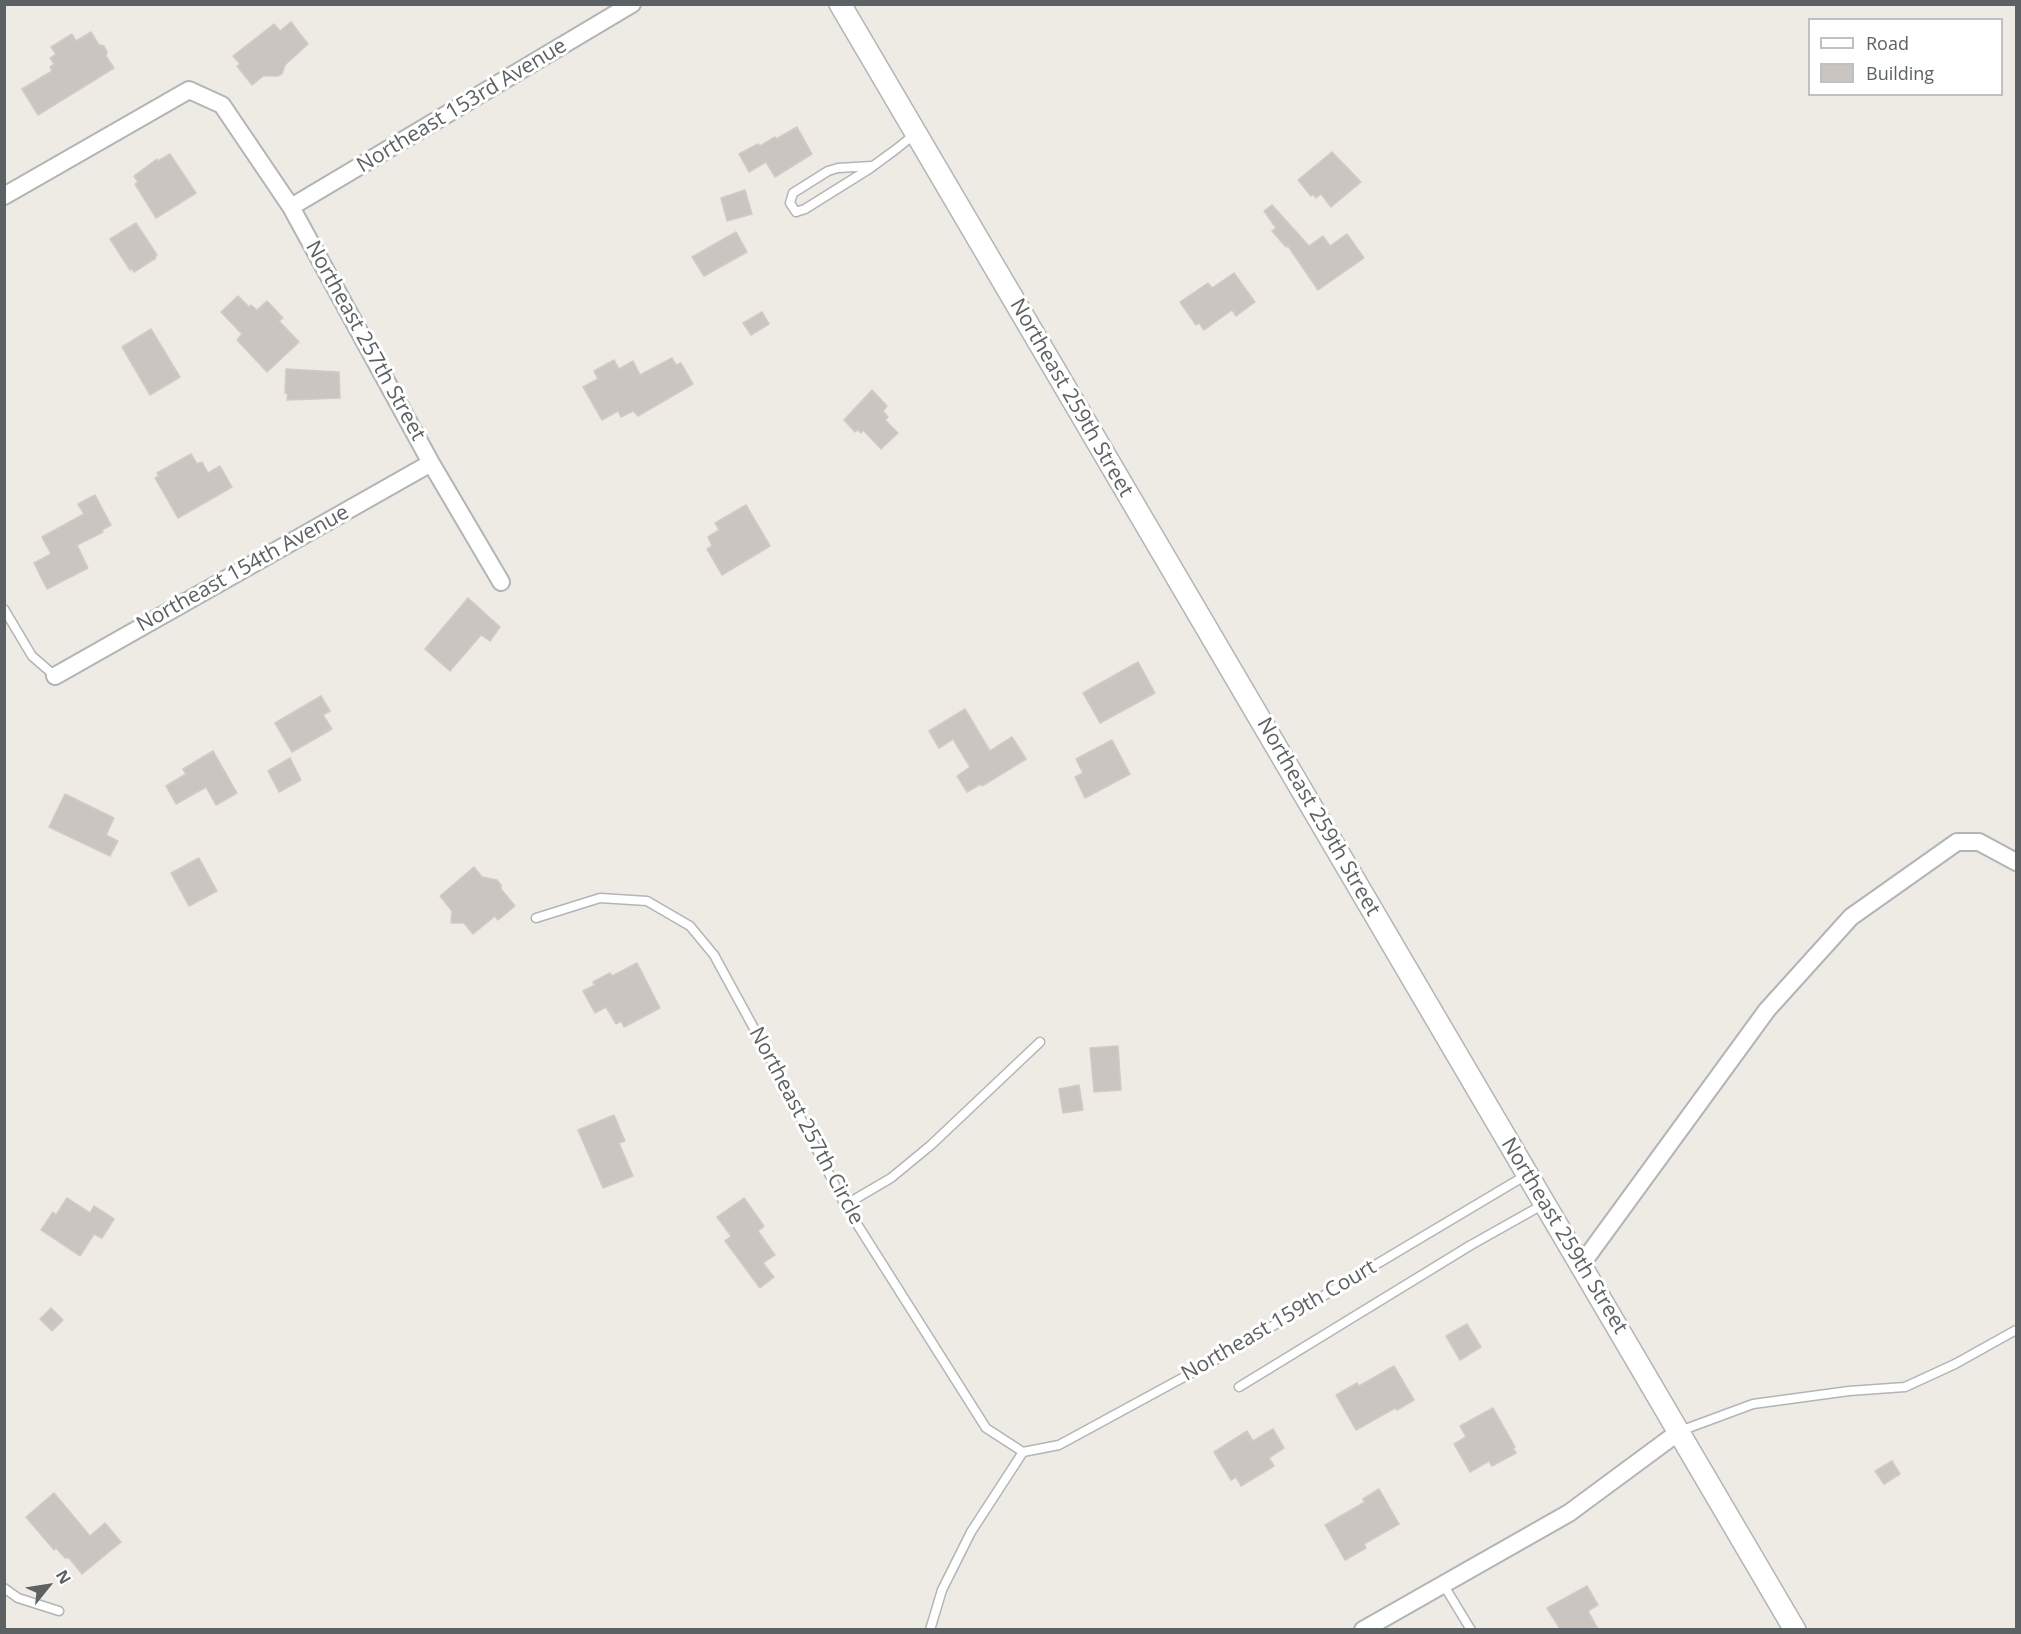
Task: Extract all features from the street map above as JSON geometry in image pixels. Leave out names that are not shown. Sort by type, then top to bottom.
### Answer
[{"type":"street","name":"Northeast 153rd Avenue","points":[[291,207],[632,4]]},
{"type":"street","name":"Northeast 259th Street","points":[[840,4],[1795,1629]]},
{"type":"street","name":"Northeast 257th Street","points":[[4,196],[189,90],[222,105],[291,207],[431,463],[501,582]]},
{"type":"street","name":"Northeast 154th Avenue","points":[[55,676],[431,463]]},
{"type":"street","points":[[1581,1265],[1767,1010],[1851,917],[1957,843],[1979,842],[2016,862]]},
{"type":"street","points":[[1363,1629],[1569,1512],[1680,1431]]},
{"type":"lane","points":[[872,166],[838,168],[828,171],[793,193],[790,203],[796,212],[805,209],[872,166],[916,133]]},
{"type":"lane","points":[[4,609],[32,656],[55,676]]},
{"type":"lane","name":"Northeast 257th Circle","points":[[536,918],[600,898],[647,901],[690,926],[714,954],[845,1205],[986,1428],[1023,1452]]},
{"type":"lane","points":[[845,1205],[899,1172],[931,1145],[1040,1042]]},
{"type":"lane","name":"Northeast 159th Court","points":[[1023,1452],[1059,1445],[1219,1358],[1528,1174]]},
{"type":"lane","points":[[1239,1387],[1471,1245],[1545,1203]]},
{"type":"lane","points":[[1680,1431],[1753,1404],[1850,1391],[1905,1387],[1955,1364],[2016,1330]]},
{"type":"lane","points":[[930,1629],[942,1590],[971,1532],[1023,1452]]},
{"type":"lane","points":[[1443,1584],[1471,1629]]},
{"type":"lane","points":[[4,1588],[18,1598],[59,1611]]},
{"type":"building","points":[[291,22],[308,44],[285,65],[282,74],[263,76],[252,85],[237,66],[240,64],[233,56],[274,24],[280,31]]},
{"type":"building","points":[[91,32],[99,45],[104,46],[106,56],[114,68],[38,115],[22,89],[52,71],[50,67],[54,64],[50,58],[56,54],[51,47],[72,34],[76,41]]},
{"type":"building","points":[[797,127],[812,154],[775,177],[766,162],[749,172],[739,154],[775,137],[776,139]]},
{"type":"building","points":[[1332,152],[1361,182],[1331,207],[1321,194],[1316,198],[1313,194],[1311,196],[1298,180]]},
{"type":"building","points":[[170,154],[196,193],[156,218],[135,184],[138,182],[134,176],[157,159],[158,161]]},
{"type":"building","points":[[745,190],[752,214],[727,221],[721,198]]},
{"type":"building","points":[[1272,205],[1309,246],[1323,236],[1330,246],[1347,234],[1364,258],[1318,290],[1288,246],[1286,247],[1272,231],[1276,228],[1264,211]]},
{"type":"building","points":[[136,223],[157,255],[156,258],[134,272],[130,270],[110,239]]},
{"type":"building","points":[[736,232],[747,252],[704,276],[692,257]]},
{"type":"building","points":[[1234,273],[1255,302],[1236,316],[1232,310],[1204,330],[1199,323],[1196,325],[1180,302],[1208,283],[1212,288]]},
{"type":"building","points":[[238,296],[249,307],[251,305],[257,310],[267,301],[283,318],[279,321],[299,342],[267,372],[237,340],[242,334],[221,312]]},
{"type":"building","points":[[762,312],[769,324],[751,335],[743,323]]},
{"type":"building","points":[[151,329],[180,377],[150,395],[122,347]]},
{"type":"building","points":[[672,358],[676,365],[681,363],[693,384],[638,416],[633,411],[621,417],[618,411],[602,420],[583,387],[598,379],[594,371],[614,360],[619,369],[633,361],[640,375]]},
{"type":"building","points":[[286,369],[339,372],[340,398],[287,400]]},
{"type":"building","points":[[872,390],[887,406],[883,411],[888,417],[885,420],[898,433],[881,449],[863,430],[861,433],[858,430],[855,432],[844,420]]},
{"type":"building","points":[[191,454],[197,464],[202,462],[208,473],[220,466],[232,487],[178,518],[155,478],[159,476],[157,473]]},
{"type":"building","points":[[95,495],[111,525],[102,530],[103,532],[77,545],[88,568],[47,589],[34,563],[51,554],[42,537],[84,514],[78,504]]},
{"type":"building","points":[[746,505],[770,546],[722,575],[707,549],[712,546],[708,537],[719,530],[715,523]]},
{"type":"building","points":[[468,598],[500,627],[490,641],[481,635],[450,671],[425,649]]},
{"type":"building","points":[[1138,662],[1155,693],[1100,723],[1083,693]]},
{"type":"building","points":[[321,696],[330,711],[323,715],[332,729],[292,752],[275,723]]},
{"type":"building","points":[[965,709],[990,751],[1012,737],[1026,759],[982,786],[981,784],[967,792],[957,776],[970,767],[953,739],[939,748],[929,731]]},
{"type":"building","points":[[1112,740],[1130,774],[1085,798],[1075,777],[1083,773],[1076,759]]},
{"type":"building","points":[[213,751],[237,793],[216,805],[206,787],[176,804],[166,786],[186,774],[183,769]]},
{"type":"building","points":[[290,758],[301,780],[279,792],[268,771]]},
{"type":"building","points":[[65,794],[114,818],[106,835],[118,841],[110,856],[49,827]]},
{"type":"building","points":[[199,858],[217,891],[189,906],[171,873]]},
{"type":"building","points":[[474,867],[482,877],[497,880],[501,889],[515,906],[498,920],[495,916],[473,934],[464,923],[451,923],[452,911],[440,896]]},
{"type":"building","points":[[637,963],[660,1008],[624,1027],[621,1021],[616,1024],[606,1007],[595,1013],[583,991],[595,985],[593,982],[610,973],[612,976]]},
{"type":"building","points":[[1118,1046],[1121,1090],[1094,1092],[1090,1048]]},
{"type":"building","points":[[1079,1085],[1083,1110],[1063,1113],[1059,1089]]},
{"type":"building","points":[[614,1115],[625,1141],[619,1143],[633,1176],[603,1188],[578,1130]]},
{"type":"building","points":[[67,1198],[90,1213],[94,1206],[114,1219],[102,1238],[94,1234],[80,1256],[41,1230],[53,1212],[56,1215]]},
{"type":"building","points":[[744,1198],[764,1226],[758,1231],[775,1255],[763,1263],[774,1277],[760,1288],[725,1241],[731,1236],[717,1217]]},
{"type":"building","points":[[51,1308],[63,1320],[52,1331],[40,1319]]},
{"type":"building","points":[[1467,1324],[1481,1347],[1460,1360],[1446,1336]]},
{"type":"building","points":[[1394,1366],[1414,1400],[1356,1430],[1336,1395],[1357,1383],[1359,1386]]},
{"type":"building","points":[[1493,1408],[1515,1447],[1513,1448],[1516,1453],[1492,1466],[1489,1461],[1470,1472],[1454,1444],[1466,1437],[1460,1426]]},
{"type":"building","points":[[1273,1429],[1284,1448],[1269,1458],[1274,1466],[1241,1486],[1236,1477],[1231,1480],[1214,1452],[1247,1431],[1253,1441]]},
{"type":"building","points":[[1892,1461],[1900,1474],[1884,1484],[1875,1471]]},
{"type":"building","points":[[1379,1489],[1399,1524],[1364,1544],[1366,1548],[1345,1560],[1325,1525],[1365,1502],[1363,1499]]},
{"type":"building","points":[[54,1493],[90,1536],[105,1523],[121,1542],[82,1574],[69,1558],[65,1558],[56,1548],[54,1550],[26,1517]]},
{"type":"building","points":[[1587,1586],[1598,1605],[1588,1611],[1598,1629],[1560,1629],[1547,1608]]}]
